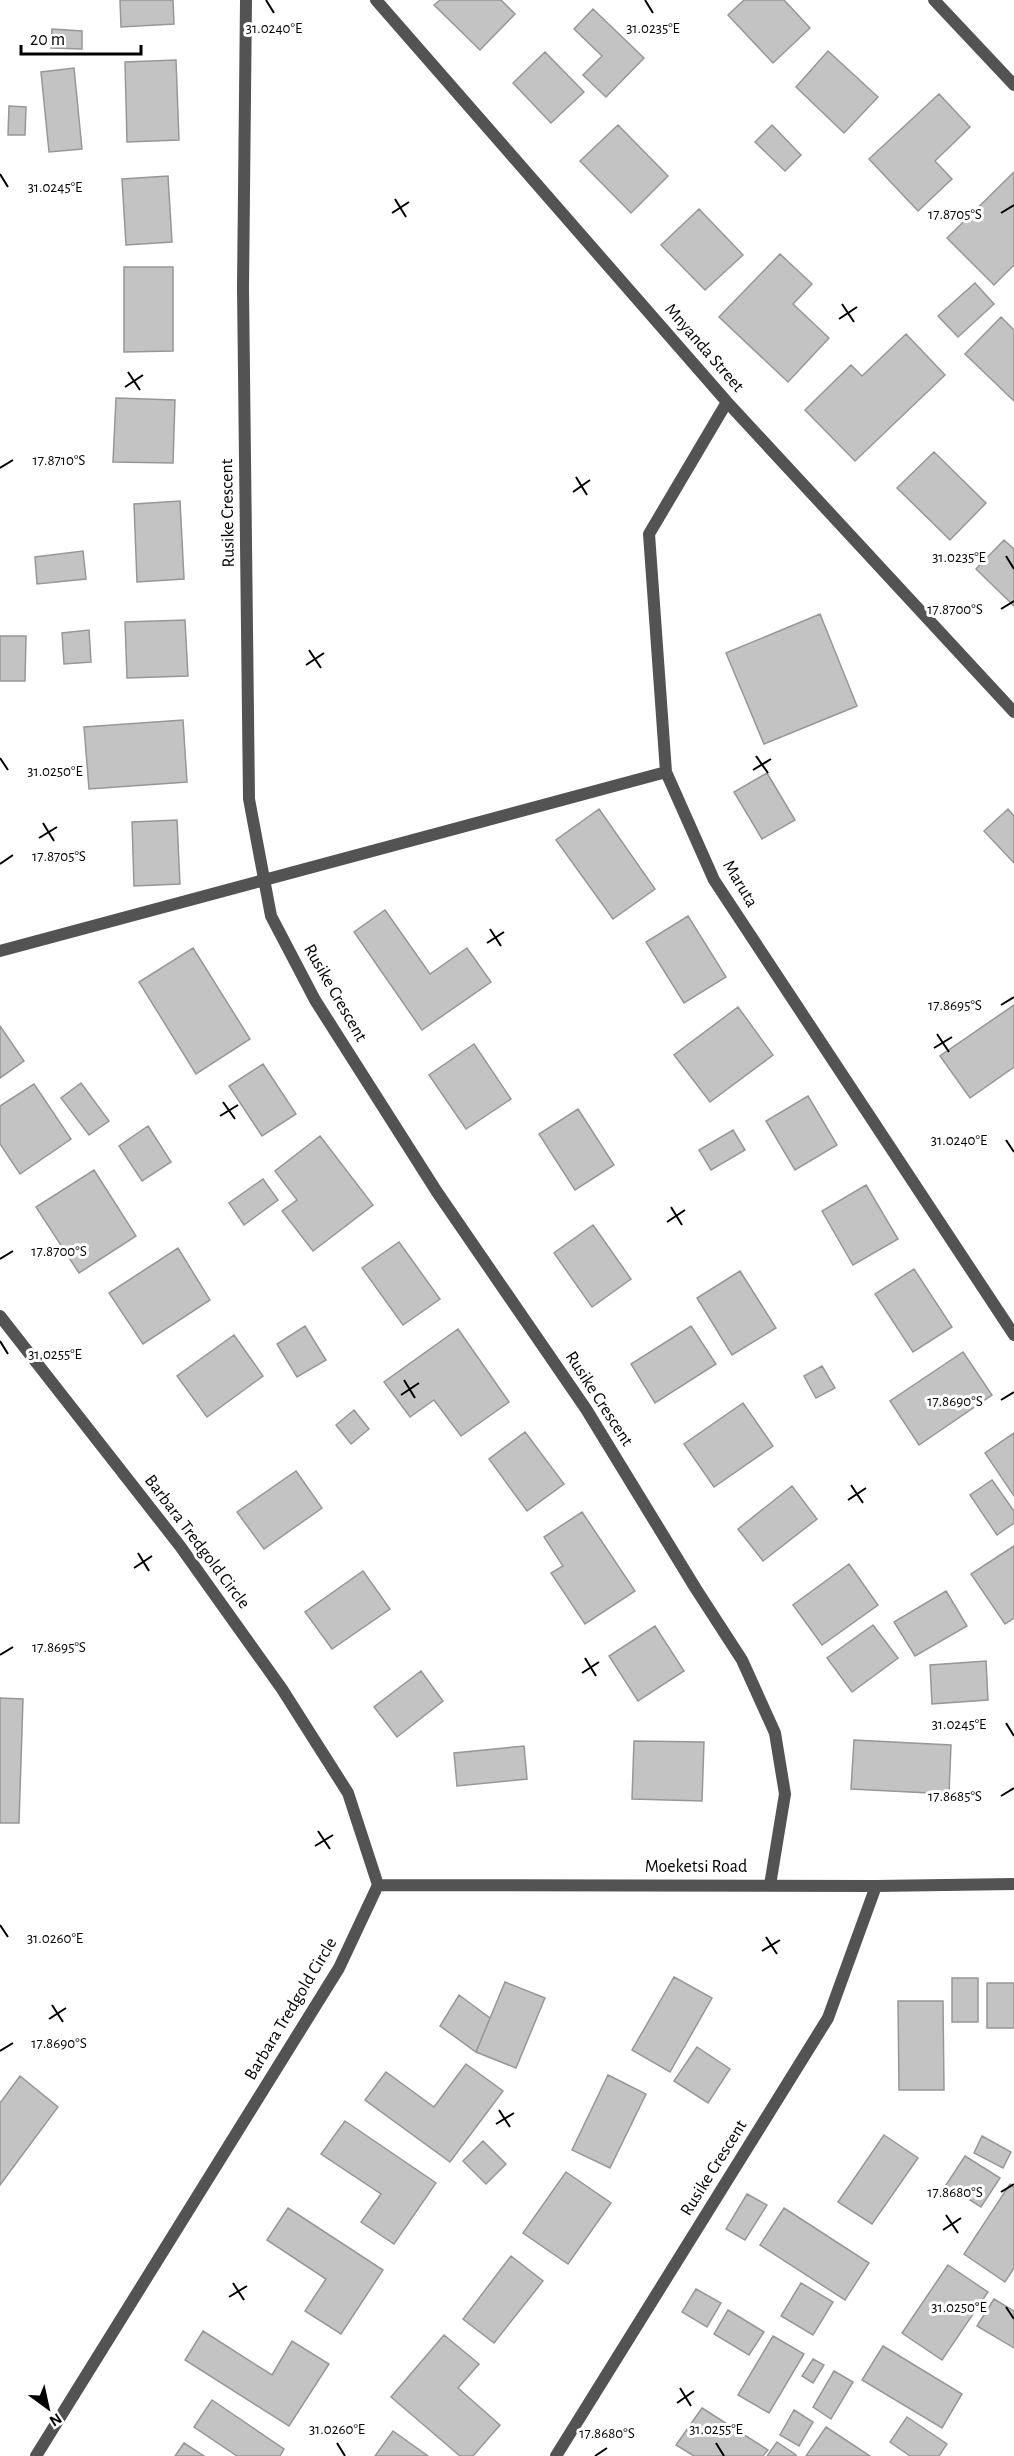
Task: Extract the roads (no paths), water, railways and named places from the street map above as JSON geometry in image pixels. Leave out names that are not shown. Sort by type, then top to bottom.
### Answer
[{"type":"street","name":"Rusike Crescent","points":[[246,0],[243,288],[249,799],[271,916],[315,1000],[437,1192],[586,1409],[742,1660],[775,1733],[785,1794],[770,1885]]},
{"type":"street","name":"Mnyanda Street","points":[[376,0],[727,402],[1014,712]]},
{"type":"street","points":[[934,0],[1014,85]]},
{"type":"street","name":"Maruta","points":[[727,402],[649,534],[666,772],[714,879],[1014,1335]]},
{"type":"street","points":[[0,951],[666,772]]},
{"type":"street","name":"Barbara Tredgold Circle","points":[[0,1316],[180,1546],[282,1689],[348,1793],[378,1885],[339,1968],[36,2456]]},
{"type":"street","name":"Moeketsi Road","points":[[378,1885],[1014,1884]]},
{"type":"street","name":"Rusike Crescent","points":[[556,2456],[828,2018],[876,1886]]}]
